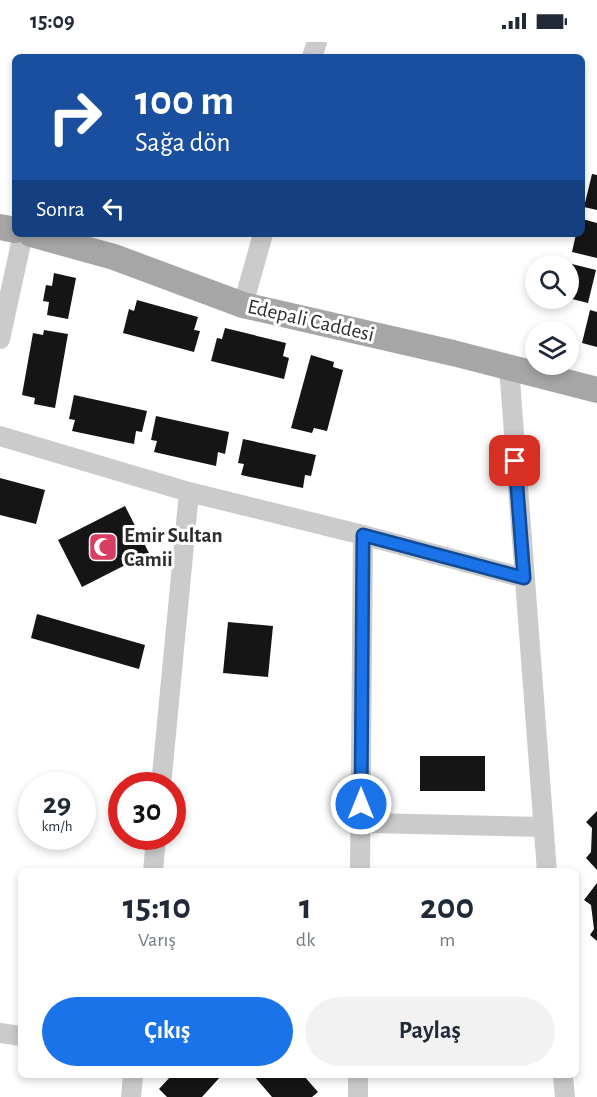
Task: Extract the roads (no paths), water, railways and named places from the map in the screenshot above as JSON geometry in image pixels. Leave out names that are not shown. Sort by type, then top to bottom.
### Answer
[{"type":"main road","name":"Edepali Caddesi","points":[[42,237],[114,257],[243,305],[509,367],[597,390]]},
{"type":"street","points":[[0,339],[22,237]]},
{"type":"street","points":[[243,305],[262,237]]},
{"type":"street","points":[[509,367],[547,868]]},
{"type":"street","points":[[0,436],[189,492],[524,578]]},
{"type":"street","points":[[162,772],[189,492]]},
{"type":"street","points":[[360,868],[363,535]]},
{"type":"street","points":[[370,823],[543,827]]},
{"type":"street","points":[[153,868],[155,850]]},
{"type":"street","points":[[0,1033],[18,1036]]},
{"type":"street","points":[[131,1097],[133,1078]]},
{"type":"street","points":[[358,1078],[358,1097]]},
{"type":"street","points":[[563,1078],[565,1097]]},
{"type":"place","name":"Emir Sultan Camii","points":[[103,547]]}]
